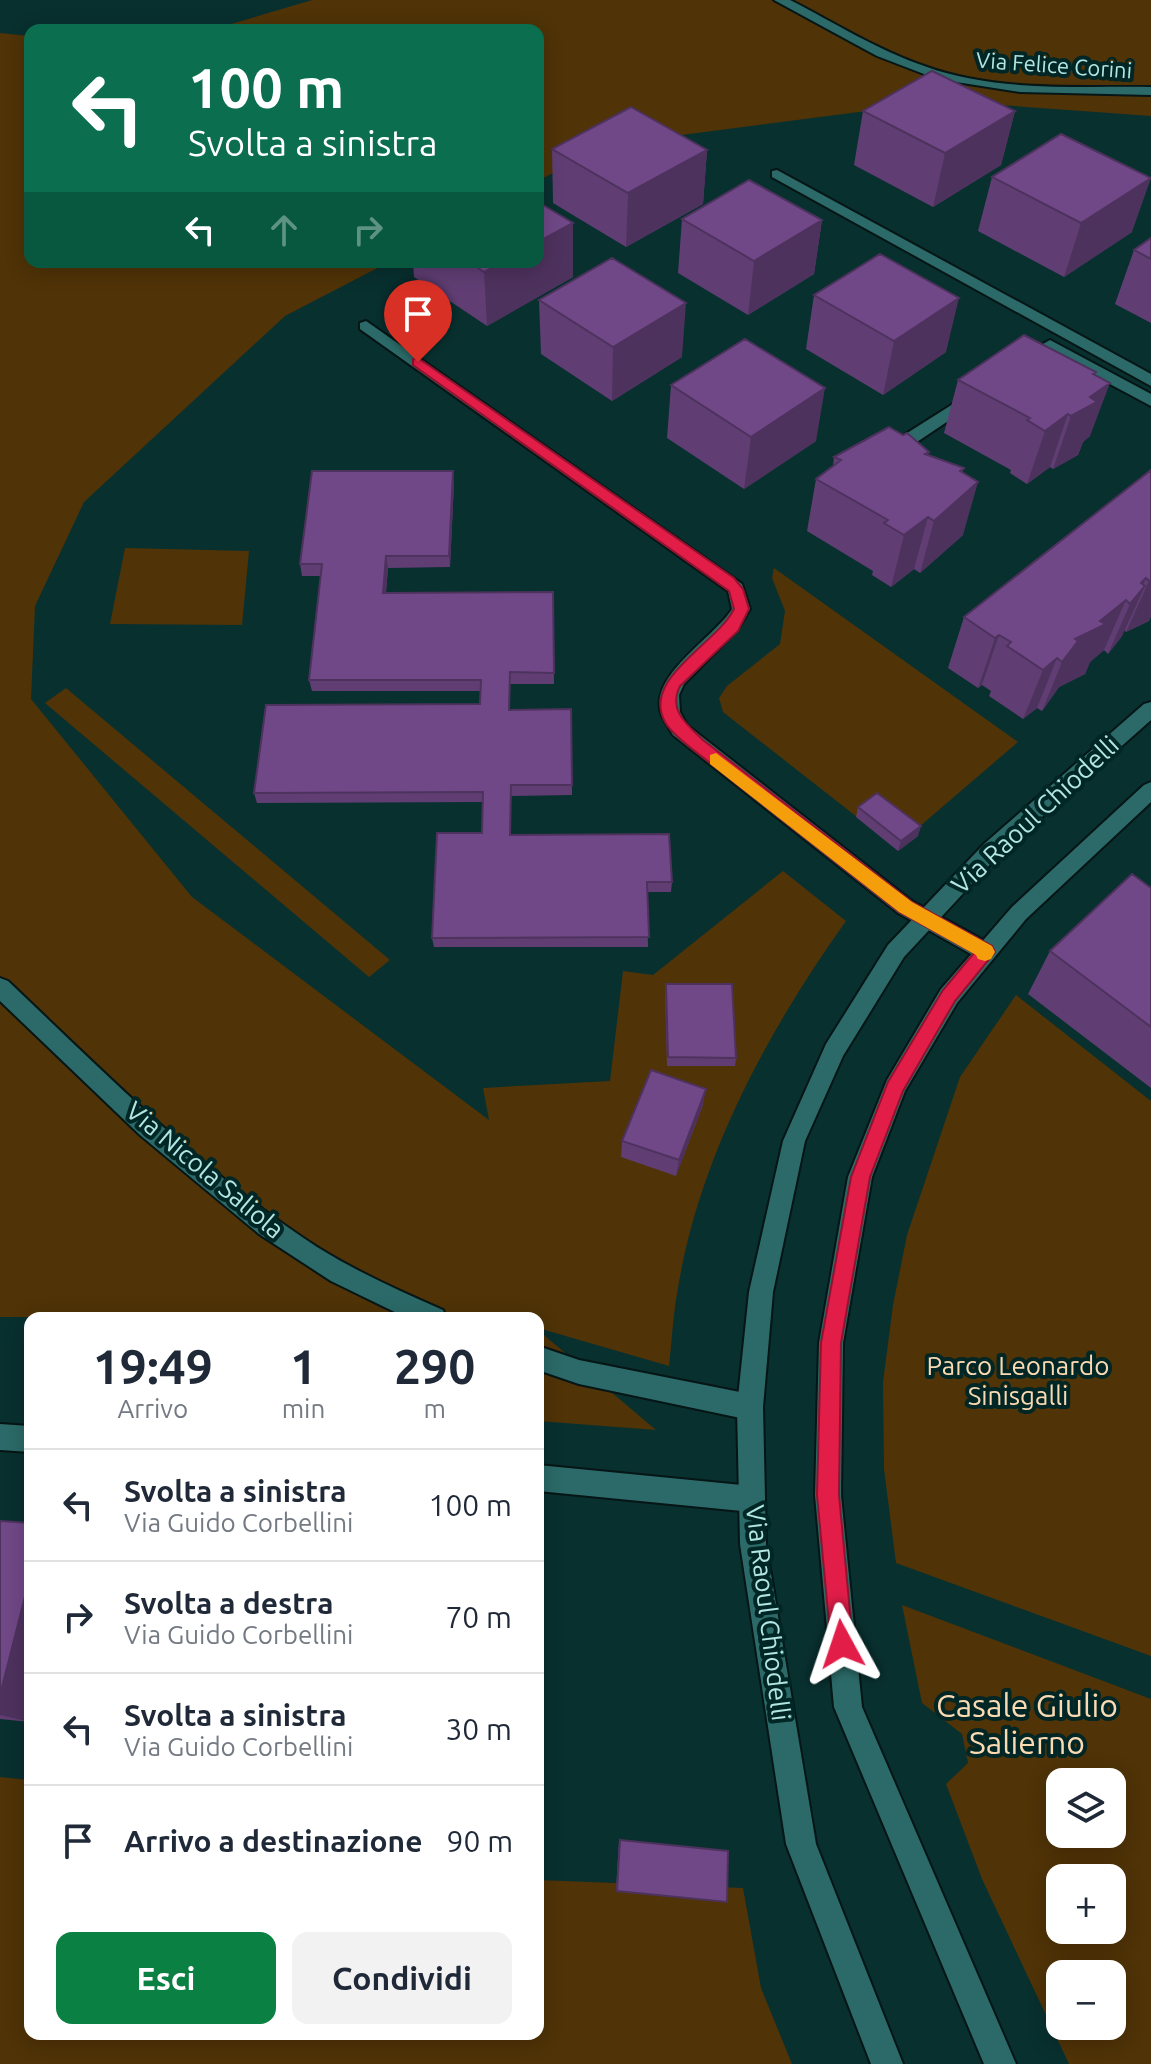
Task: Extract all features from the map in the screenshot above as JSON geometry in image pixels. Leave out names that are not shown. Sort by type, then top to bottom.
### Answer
[{"type":"street","name":"Via Felice Corini","points":[[780,0],[902,61],[939,76],[996,86],[1151,91]]},
{"type":"street","points":[[777,174],[1151,381]]},
{"type":"street","points":[[366,326],[736,589],[741,609],[733,628],[674,682],[667,696],[672,720],[680,730],[905,907],[986,952]]},
{"type":"street","points":[[1012,370],[1050,345],[1151,401]]},
{"type":"street","points":[[899,446],[987,387]]},
{"type":"street","name":"Via Raoul Chiodelli","points":[[887,2064],[801,1844],[753,1544],[750,1407],[761,1292],[794,1141],[834,1051],[896,951],[991,850],[1151,709]]},
{"type":"street","points":[[1000,2064],[848,1707],[828,1495],[831,1343],[860,1177],[895,1087],[949,996],[1019,913],[1151,790]]},
{"type":"street","name":"Via Nicola Saliola","points":[[0,987],[169,1146],[252,1213],[309,1255],[372,1290],[421,1312]]},
{"type":"street","points":[[544,1360],[579,1372],[750,1407]]},
{"type":"street","points":[[0,1437],[24,1439]]},
{"type":"street","points":[[544,1479],[752,1499]]},
{"type":"green space","points":[[312,0],[1151,0],[1151,116],[944,101],[605,145],[544,178],[544,24],[231,24]]},
{"type":"green space","points":[[0,33],[24,35],[24,268],[377,268],[285,316],[84,502],[35,606],[31,699],[192,897],[489,1120],[483,1088],[610,1081],[623,971],[653,975],[783,871],[846,921],[790,1005],[741,1095],[721,1142],[688,1238],[676,1298],[669,1366],[544,1330],[544,1312],[24,1312],[24,1317],[0,1317]]},
{"type":"green space","points":[[125,548],[249,551],[242,625],[110,624]]},
{"type":"green space","points":[[774,568],[1018,742],[912,833],[857,817],[723,712],[719,698],[727,686],[780,644],[785,611],[772,578]]},
{"type":"green space","points":[[66,688],[390,960],[369,977],[45,703]]},
{"type":"green space","name":"Parco Leonardo Sinisgalli","points":[[1016,995],[1151,1101],[1151,1656],[896,1563],[884,1469],[883,1382],[893,1305],[907,1235],[960,1077]]},
{"type":"green space","points":[[544,1335],[656,1430],[544,1421]]},
{"type":"green space","name":"Casale Giulio Salierno","points":[[902,1605],[1151,1699],[1151,2064],[1069,2064],[1058,2040],[1126,2040],[1126,1960],[1046,1960],[1046,2015],[982,1879],[946,1784],[968,1763],[962,1734],[922,1703]]},
{"type":"green space","points":[[0,1777],[24,1779],[24,2040],[544,2040],[544,1880],[743,1888],[761,1988],[792,2064],[0,2064]]},
{"type":"building","points":[[932,71],[1015,111],[945,153],[863,111]]},
{"type":"building","points":[[631,107],[707,150],[628,193],[552,149]]},
{"type":"building","points":[[1061,134],[1151,178],[1081,223],[992,177]]},
{"type":"building","points":[[749,180],[822,220],[754,261],[682,219]]},
{"type":"building","points":[[544,206],[573,223],[544,239]]},
{"type":"building","points":[[1151,238],[1151,259],[1134,250]]},
{"type":"building","points":[[880,254],[959,298],[894,341],[814,295]]},
{"type":"building","points":[[612,258],[686,303],[613,347],[539,300]]},
{"type":"building","points":[[1024,335],[1096,372],[1093,374],[1110,383],[1090,397],[1097,402],[1071,416],[1068,414],[1045,431],[1027,420],[1030,418],[958,380]]},
{"type":"building","points":[[745,339],[825,388],[751,437],[671,385]]},
{"type":"building","points":[[889,427],[903,435],[907,433],[929,452],[925,454],[964,468],[960,471],[978,482],[934,521],[928,517],[904,535],[884,523],[888,520],[816,479],[841,460],[834,457]]},
{"type":"building","points":[[1151,470],[1151,580],[1146,578],[1141,583],[1145,586],[1130,604],[1126,600],[1100,621],[1106,624],[1075,639],[1078,641],[1062,662],[1057,658],[1043,670],[1007,646],[1011,642],[999,635],[995,638],[964,617]]},
{"type":"building","points":[[312,471],[453,471],[449,556],[386,556],[383,593],[553,592],[554,673],[510,672],[509,710],[571,709],[572,785],[511,785],[510,835],[669,834],[672,882],[647,882],[649,937],[432,938],[437,833],[482,833],[483,792],[254,793],[266,705],[480,704],[481,680],[309,680],[322,564],[300,564]]},
{"type":"building","points":[[877,793],[921,826],[901,841],[858,807]]},
{"type":"building","points":[[1132,874],[1151,888],[1151,1027],[1050,951]]},
{"type":"building","points":[[666,984],[732,984],[736,1058],[668,1057]]},
{"type":"building","points":[[651,1070],[706,1089],[679,1160],[622,1141]]},
{"type":"building","points":[[0,1521],[24,1523],[24,1601],[0,1695]]},
{"type":"building","points":[[620,1840],[728,1851],[727,1902],[617,1891]]},
{"type":"slow traffic","points":[[716,759],[905,907],[985,954]]},
{"type":"route","points":[[418,362],[736,589],[741,609],[733,628],[684,670],[667,696],[672,720],[697,744],[905,907],[986,952],[949,996],[895,1087],[860,1177],[831,1343],[828,1495],[842,1644]]}]
